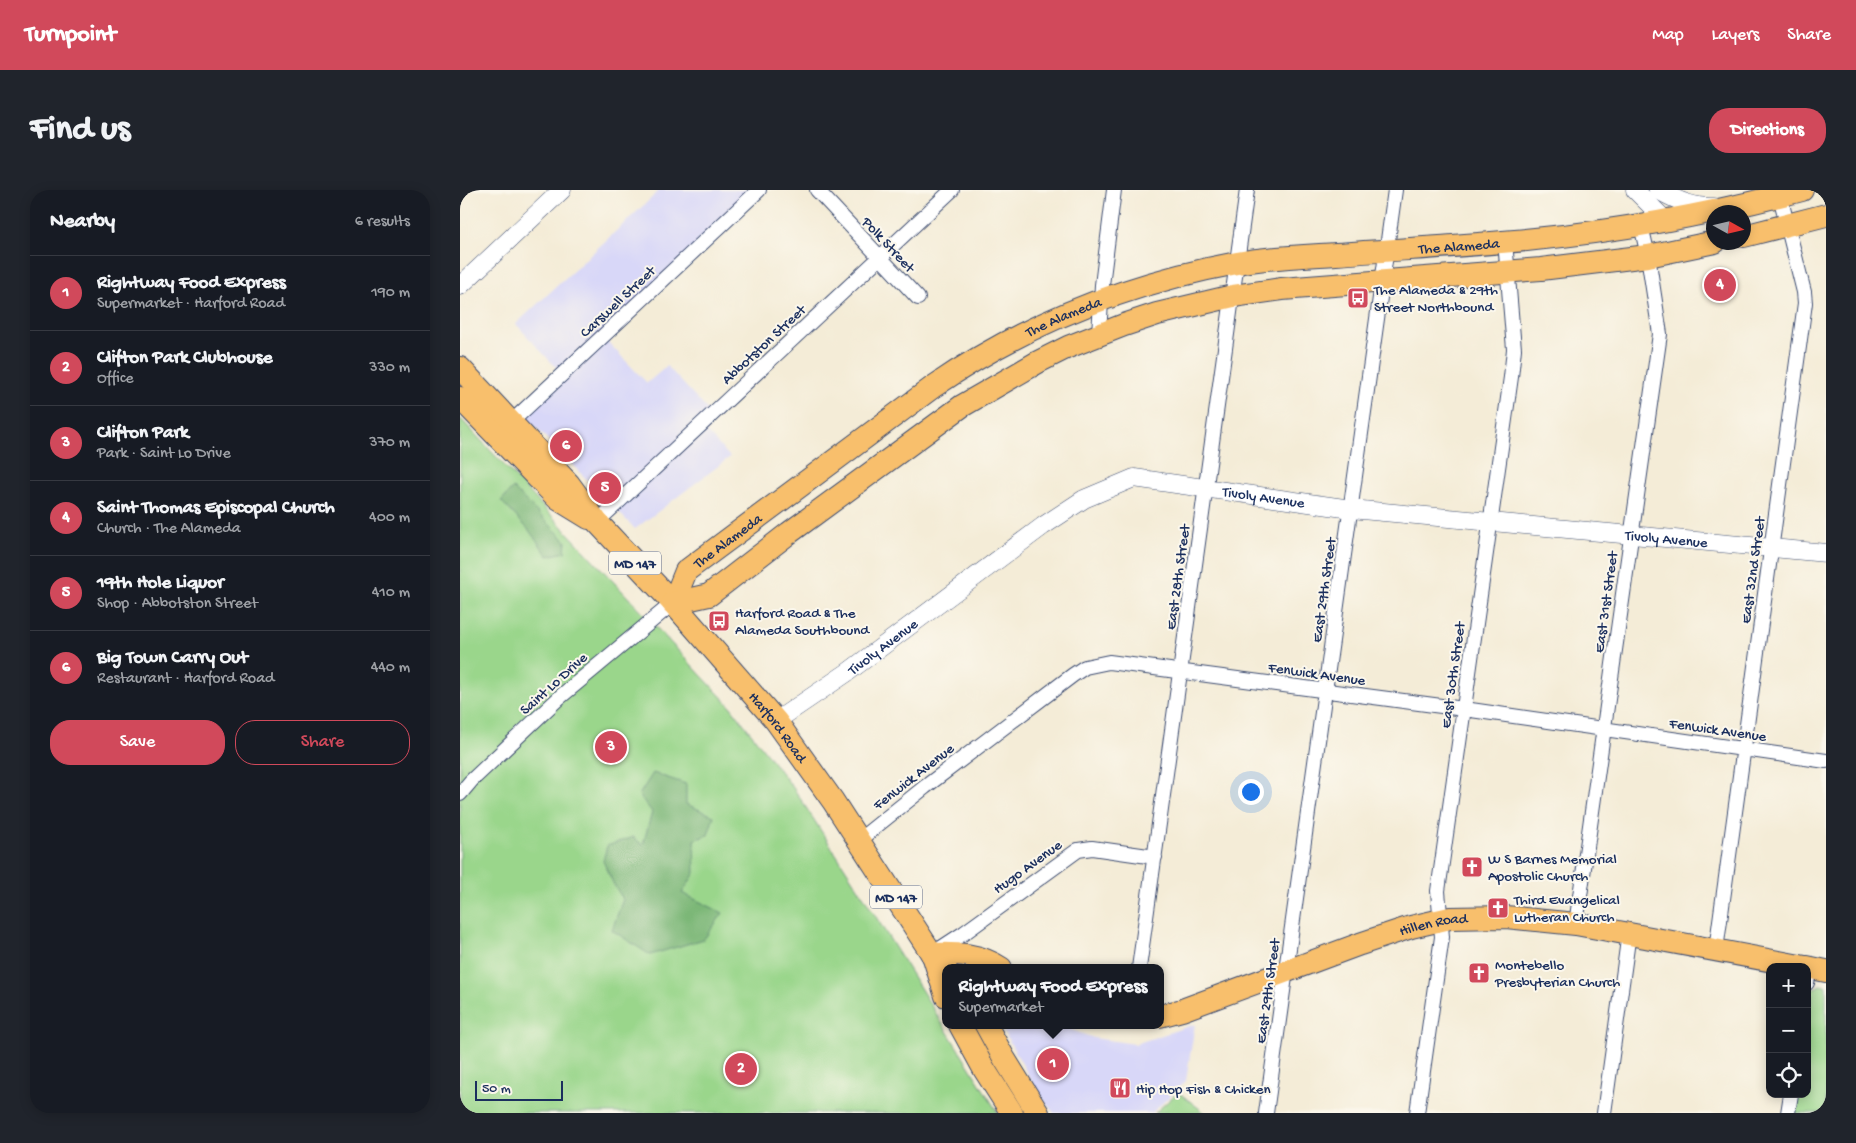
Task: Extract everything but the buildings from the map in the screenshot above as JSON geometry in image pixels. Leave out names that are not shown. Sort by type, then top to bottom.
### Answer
[{"type":"main road","name":"The Alameda","points":[[1744,205],[1802,190]]},
{"type":"main road","name":"The Alameda","points":[[673,603],[686,571],[958,369],[1028,331],[1101,300],[1145,284],[1237,263],[1533,239],[1641,225],[1706,212]]},
{"type":"main road","points":[[1751,234],[1826,215]]},
{"type":"main road","points":[[1666,220],[1684,235],[1706,242]]},
{"type":"main road","name":"The Alameda","points":[[673,603],[709,595],[796,527],[962,406],[1038,362],[1099,334],[1157,314],[1233,296],[1282,289],[1508,272],[1648,256],[1706,245]]},
{"type":"main road","name":"Harford Road","points":[[460,368],[504,429]]},
{"type":"main road","name":"Harford Road","points":[[460,398],[504,429],[569,484],[597,522],[673,603],[776,721],[859,840],[939,961],[942,976]]},
{"type":"main road","name":"Hillen Road","points":[[1164,1015],[1182,1010],[1360,944],[1440,919],[1506,917],[1576,924],[1775,963]]},
{"type":"main road","points":[[939,961],[970,954],[994,964]]},
{"type":"main road","points":[[962,1029],[984,1069],[1012,1113]]},
{"type":"main road","points":[[988,1029],[1008,1066],[1038,1113]]},
{"type":"street","points":[[460,286],[562,190]]},
{"type":"street","name":"Carswell Street","points":[[504,429],[759,190]]},
{"type":"street","name":"Polk Street","points":[[817,190],[918,298]]},
{"type":"street","name":"Abbotston Street","points":[[597,522],[952,190]]},
{"type":"street","points":[[1099,334],[1101,300],[1114,190]]},
{"type":"street","name":"East 28th Street","points":[[1140,964],[1247,190]]},
{"type":"street","name":"East 29th Street","points":[[1266,1113],[1383,281],[1394,190]]},
{"type":"street","points":[[1635,190],[1666,220]]},
{"type":"street","points":[[1635,190],[1641,225]]},
{"type":"street","points":[[1658,190],[1683,202],[1706,206]]},
{"type":"street","name":"East 32nd Street","points":[[1716,950],[1805,303],[1804,292],[1780,196]]},
{"type":"street","name":"East 31st Street","points":[[1576,924],[1660,334],[1648,256],[1641,225]]},
{"type":"street","name":"East 30th Street","points":[[1417,1113],[1442,937],[1438,891],[1514,349],[1505,241]]},
{"type":"street","name":"Tivoly Avenue","points":[[776,721],[848,672],[1043,526],[1084,499],[1134,478],[1351,509],[1826,553]]},
{"type":"street","name":"Saint Lo Drive","points":[[460,794],[471,780],[560,697],[673,603]]},
{"type":"street","name":"Fenwick Avenue","points":[[859,840],[925,786],[1085,667],[1109,662],[1464,709],[1826,761]]},
{"type":"street","name":"Hugo Avenue","points":[[939,961],[964,933],[1078,850],[1092,848],[1155,857]]},
{"type":"street","points":[[1604,1113],[1629,933]]},
{"type":"street","points":[[1788,1113],[1790,1098]]},
{"type":"shaded area","points":[[656,190],[759,190],[603,337],[647,383],[667,366],[713,416],[702,427],[730,457],[635,529],[521,412],[563,375],[516,324],[658,192]]},
{"type":"shaded area","points":[[1195,1024],[1186,1081],[1152,1113],[1054,1113],[1038,1092],[1002,1029],[1069,1029],[1094,1038],[1135,1044]]},
{"type":"green space","points":[[460,418],[730,706],[794,789],[942,1023],[942,1029],[946,1029],[998,1113],[460,1113]]},
{"type":"green space","points":[[513,488],[566,541],[565,552],[548,556],[528,529],[501,501]]},
{"type":"green space","points":[[653,773],[686,784],[686,804],[714,816],[708,835],[694,840],[695,873],[682,893],[723,913],[704,939],[650,955],[612,930],[623,899],[603,861],[607,846],[633,837],[643,845],[652,812],[639,795]]},
{"type":"green space","points":[[1820,985],[1826,986],[1826,1113],[1794,1113],[1796,1098],[1811,1098],[1811,1002],[1813,989]]},
{"type":"green space","points":[[1178,1092],[1205,1113],[1155,1113]]},
{"type":"place","name":"Saint Thomas Episcopal Church","points":[[1720,285]]},
{"type":"place","name":"The Alameda & 29th Street Northbound","points":[[1358,298]]},
{"type":"place","name":"Big Town Carry Out","points":[[566,446]]},
{"type":"place","name":"19th Hole Liquor","points":[[605,488]]},
{"type":"place","name":"Harford Road & The Alameda Southbound","points":[[719,621]]},
{"type":"place","name":"Clifton Park","points":[[611,747]]},
{"type":"place","name":"W S Barnes Memorial Apostolic Church","points":[[1472,867]]},
{"type":"place","name":"Third Evangelical Lutheran Church","points":[[1498,908]]},
{"type":"place","name":"Montebello Presbyterian Church","points":[[1479,973]]},
{"type":"place","name":"Rightway Food Express","points":[[1053,1064]]},
{"type":"place","name":"Clifton Park Clubhouse","points":[[741,1069]]},
{"type":"place","name":"Hip Hop Fish & Chicken","points":[[1120,1088]]}]
